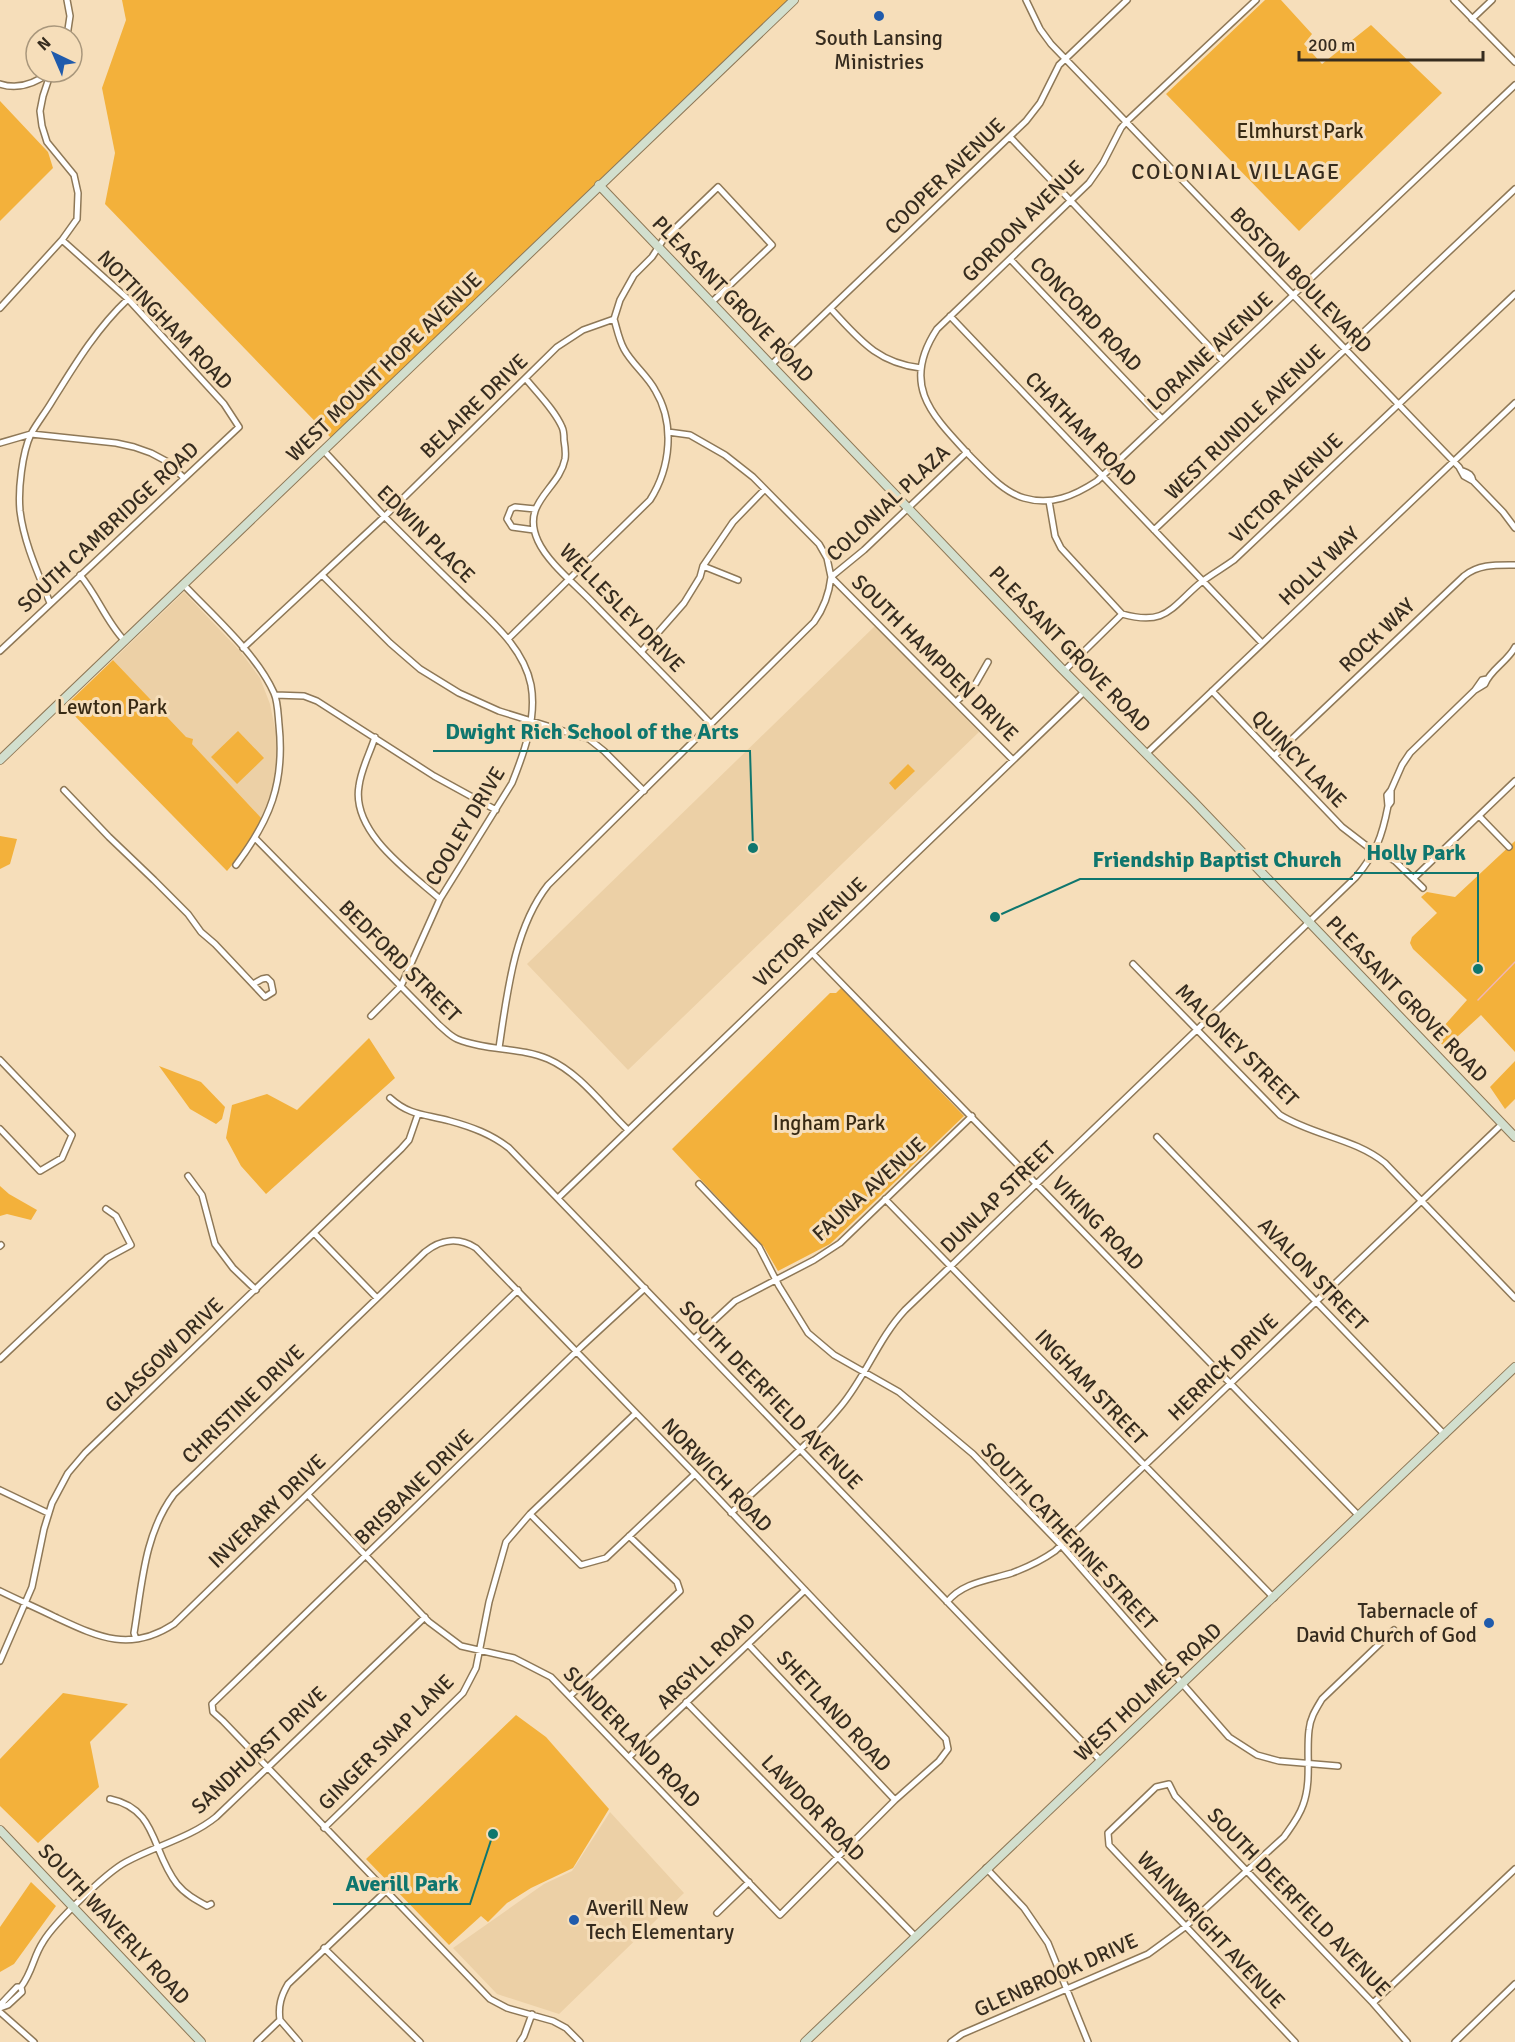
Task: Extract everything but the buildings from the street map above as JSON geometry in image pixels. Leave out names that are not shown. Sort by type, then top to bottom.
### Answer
[{"type":"street","points":[[67,0],[69,24]]},
{"type":"street","name":"WEST MOUNT HOPE AVENUE","points":[[0,760],[794,0]]},
{"type":"street","name":"BOSTON BOULEVARD","points":[[1026,0],[1040,29],[1065,59],[1454,461],[1468,480],[1473,481],[1515,528]]},
{"type":"street","name":"COOPER AVENUE","points":[[771,365],[1026,121],[1040,103],[1059,65],[1127,0]]},
{"type":"street","name":"GORDON AVENUE","points":[[921,368],[929,341],[937,329],[1089,183],[1103,164],[1126,122],[1256,0]]},
{"type":"street","points":[[1455,0],[1515,62]]},
{"type":"street","points":[[1472,19],[1492,0]]},
{"type":"street","points":[[0,84],[21,86],[26,84]]},
{"type":"street","points":[[0,308],[62,240],[77,219],[78,193],[74,175],[47,142],[42,126],[40,111],[47,84]]},
{"type":"street","name":"LORAINE AVENUE","points":[[1049,501],[1073,495],[1102,476],[1515,85]]},
{"type":"street","points":[[1010,137],[1223,361]]},
{"type":"street","name":"PLEASANT GROVE ROAD","points":[[599,185],[1515,1137]]},
{"type":"street","points":[[508,639],[650,500],[656,491],[665,466],[668,432],[664,407],[654,388],[624,351],[615,319],[620,300],[634,275],[652,257],[663,240],[718,187],[772,245],[712,302]]},
{"type":"street","name":"WEST RUNDLE AVENUE","points":[[1154,530],[1515,189]]},
{"type":"street","name":"NOTTINGHAM ROAD","points":[[62,240],[128,299],[224,404],[239,427]]},
{"type":"street","name":"CONCORD ROAD","points":[[1010,259],[1162,418]]},
{"type":"street","name":"VICTOR AVENUE","points":[[1122,614],[1148,619],[1160,616],[1175,607],[1203,581],[1234,560],[1515,294]]},
{"type":"street","points":[[50,603],[29,551],[20,508],[23,459],[32,434],[65,379],[110,316],[128,299]]},
{"type":"street","points":[[831,309],[862,342],[882,358],[904,366],[921,368],[922,387],[930,411],[986,473],[1014,494],[1024,498],[1049,501],[1055,536],[1061,548],[1122,614],[1065,670]]},
{"type":"street","name":"CHATHAM ROAD","points":[[950,316],[1263,643]]},
{"type":"street","name":"BELAIRE DRIVE","points":[[243,648],[385,516],[557,347],[583,330],[615,319]]},
{"type":"street","points":[[526,379],[563,428],[565,448],[565,458],[556,479],[539,499],[535,509],[534,530],[512,527],[507,519],[511,509],[515,507],[535,509]]},
{"type":"street","name":"HOLLY WAY","points":[[1146,754],[1515,403]]},
{"type":"street","name":"SOUTH CAMBRIDGE ROAD","points":[[0,651],[239,427]]},
{"type":"street","name":"SOUTH HAMPDEN DRIVE","points":[[668,432],[690,435],[725,454],[765,489],[819,544],[827,558],[831,577],[1013,760]]},
{"type":"street","points":[[0,443],[32,434],[134,447],[166,462],[184,478]]},
{"type":"street","name":"EDWIN PLACE","points":[[323,450],[385,516],[508,639]]},
{"type":"street","name":"COLONIAL PLAZA","points":[[831,577],[864,550],[967,452]]},
{"type":"street","points":[[641,652],[684,603],[704,566],[733,522],[765,489]]},
{"type":"street","name":"WELLESLEY DRIVE","points":[[534,530],[546,554],[711,724]]},
{"type":"street","name":"ROCK WAY","points":[[1275,756],[1471,570],[1487,565],[1515,565]]},
{"type":"street","points":[[704,566],[738,580]]},
{"type":"street","points":[[80,574],[124,640]]},
{"type":"street","points":[[322,575],[390,643],[420,669],[479,703],[530,722],[589,739],[644,791]]},
{"type":"street","points":[[499,1048],[518,949],[526,921],[542,893],[814,622],[825,604],[831,577]]},
{"type":"street","points":[[183,584],[243,648],[275,695],[281,741],[280,772],[269,811],[256,839],[236,865]]},
{"type":"street","name":"COOLEY DRIVE","points":[[371,1016],[400,986],[440,899],[496,810],[519,766],[530,722],[532,699],[524,666],[508,639]]},
{"type":"street","points":[[1309,922],[1356,877],[1376,850],[1384,829],[1388,806],[1387,795],[1410,753],[1475,690],[1482,680],[1506,660],[1515,647]]},
{"type":"street","points":[[956,702],[976,683],[988,662]]},
{"type":"street","name":"VICTOR AVENUE","points":[[558,1198],[1085,691]]},
{"type":"street","name":"QUINCY LANE","points":[[1212,691],[1342,827],[1368,847],[1395,861],[1423,888]]},
{"type":"street","points":[[275,695],[304,696],[316,701],[434,776],[496,810]]},
{"type":"street","points":[[375,737],[359,786],[358,807],[374,837],[440,899]]},
{"type":"street","points":[[1414,878],[1515,781]]},
{"type":"street","points":[[64,790],[188,914],[201,932],[253,984]]},
{"type":"street","points":[[1479,816],[1509,847]]},
{"type":"street","name":"BEDFORD STREET","points":[[256,839],[400,986],[453,1036],[469,1042],[543,1057],[561,1066],[628,1130]]},
{"type":"street","name":"DUNLAP STREET","points":[[731,1513],[841,1406],[892,1324],[1309,922]]},
{"type":"street","name":"VIKING ROAD","points":[[812,953],[1359,1516]]},
{"type":"street","name":"MALONEY STREET","points":[[1133,964],[1280,1115],[1307,1130],[1351,1143],[1385,1163],[1515,1298]]},
{"type":"street","points":[[0,1060],[72,1135],[62,1158],[40,1171],[0,1129]]},
{"type":"street","name":"SOUTH DEERFIELD AVENUE","points":[[390,1098],[405,1110],[448,1120],[492,1136],[509,1148],[1100,1760]]},
{"type":"street","name":"GLASGOW DRIVE","points":[[0,1661],[26,1604],[37,1569],[48,1513],[56,1493],[77,1461],[401,1149],[409,1140],[418,1114]]},
{"type":"street","name":"FAUNA AVENUE","points":[[694,1339],[735,1301],[840,1243],[972,1116]]},
{"type":"street","name":"HERRICK DRIVE","points":[[947,1602],[956,1593],[969,1586],[1041,1562],[1061,1545],[1502,1124]]},
{"type":"street","name":"AVALON STREET","points":[[1157,1137],[1445,1435]]},
{"type":"street","points":[[188,1176],[202,1195],[215,1244],[233,1268],[256,1290]]},
{"type":"street","name":"SOUTH CATHERINE STREET","points":[[699,1184],[759,1247],[808,1333],[834,1355],[898,1392],[973,1454],[1061,1545],[1229,1737],[1257,1755],[1279,1761],[1338,1766]]},
{"type":"street","name":"INGHAM STREET","points":[[885,1199],[1274,1598]]},
{"type":"street","points":[[0,1359],[107,1258],[131,1245],[116,1216],[106,1209]]},
{"type":"street","points":[[314,1233],[377,1298]]},
{"type":"street","name":"CHRISTINE DRIVE","points":[[136,1639],[134,1633],[148,1546],[158,1519],[169,1501],[430,1247],[450,1240]]},
{"type":"street","name":"NORWICH ROAD","points":[[450,1240],[465,1242],[476,1248],[518,1290],[946,1739],[948,1749],[939,1761],[895,1800]]},
{"type":"street","name":"BRISBANE DRIVE","points":[[268,1768],[213,1712],[212,1704],[645,1288]]},
{"type":"street","name":"INVERARY DRIVE","points":[[0,1591],[100,1637],[115,1640],[154,1635],[174,1624],[518,1290]]},
{"type":"street","name":"WEST HOLMES ROAD","points":[[805,2042],[1515,1368]]},
{"type":"street","name":"GINGER SNAP LANE","points":[[324,1828],[464,1693],[476,1668],[489,1602],[506,1542],[530,1514],[635,1414]]},
{"type":"street","points":[[530,1514],[581,1565],[606,1558],[694,1474]]},
{"type":"street","points":[[0,1490],[48,1513]]},
{"type":"street","name":"SUNDERLAND ROAD","points":[[308,1495],[424,1617],[450,1640],[461,1646],[514,1658],[532,1665],[551,1677],[571,1695],[780,1915],[837,1857]]},
{"type":"street","points":[[571,1695],[680,1591],[677,1582],[629,1536]]},
{"type":"street","name":"ARGYLL ROAD","points":[[629,1757],[805,1590]]},
{"type":"street","name":"SANDHURST DRIVE","points":[[0,2008],[13,1996],[22,1992],[21,1987],[33,1969],[44,1940],[117,1868],[208,1824],[424,1617]]},
{"type":"street","name":"GLENBROOK DRIVE","points":[[951,2042],[963,2034],[1148,1954],[1185,1927],[1284,1837],[1304,1804],[1308,1784],[1309,1729],[1314,1713],[1322,1699],[1394,1630]]},
{"type":"street","name":"SHETLAND ROAD","points":[[748,1644],[895,1800]]},
{"type":"street","name":"LAWDOR ROAD","points":[[686,1702],[915,1936]]},
{"type":"street","points":[[268,1768],[490,1999],[507,2008],[532,2014],[566,2028],[580,2042]]},
{"type":"street","name":"SOUTH DEERFIELD AVENUE","points":[[1107,1839],[1112,1828],[1156,1786],[1169,1784],[1175,1796],[1373,2003],[1407,2042]]},
{"type":"street","points":[[110,1799],[126,1802],[139,1810],[168,1869],[180,1887],[207,1906],[211,1904]]},
{"type":"street","points":[[837,1857],[895,1800]]},
{"type":"street","name":"SOUTH WAVERLY ROAD","points":[[0,1830],[201,2042]]},
{"type":"street","name":"WAINWRIGHT AVENUE","points":[[1107,1839],[1114,1851],[1295,2042]]},
{"type":"street","points":[[986,1868],[1034,1920],[1048,1943],[1088,2042]]},
{"type":"street","points":[[1373,2003],[1515,1869]]},
{"type":"street","points":[[717,1913],[749,1882]]},
{"type":"street","points":[[299,2042],[280,2020],[278,2007],[288,1984],[386,1892]]},
{"type":"street","points":[[324,1948],[420,2042]]},
{"type":"street","points":[[1455,2042],[1515,1984]]},
{"type":"street","points":[[0,2008],[34,2042]]},
{"type":"street","points":[[520,2042],[525,2036],[532,2014]]},
{"type":"street","points":[[257,2042],[280,2020]]},
{"type":"shaded area","points":[[184,592],[240,651],[260,678],[270,704],[278,743],[275,778],[263,820],[113,660]]},
{"type":"shaded area","points":[[875,626],[979,732],[628,1070],[527,964]]},
{"type":"shaded area","name":"Averill New Tech Elementary","points":[[610,1812],[684,1893],[559,2014],[497,1994],[453,1948],[544,1884],[572,1871]]},
{"type":"green space","points":[[122,0],[788,0],[749,42],[333,440],[105,204],[115,153],[102,88],[126,20]]},
{"type":"green space","name":"Elmhurst Park","points":[[1265,0],[1281,0],[1312,34],[1304,44],[1322,64],[1371,25],[1442,93],[1299,231],[1166,94]]},
{"type":"green space","points":[[0,101],[48,152],[53,168],[0,221]]},
{"type":"green space","name":"Lewton Park","points":[[113,660],[186,737],[193,739],[192,744],[263,820],[242,853],[227,871],[65,706]]},
{"type":"green space","points":[[238,731],[264,758],[237,784],[211,757]]},
{"type":"green space","points":[[908,764],[915,771],[895,790],[889,783]]},
{"type":"green space","points":[[0,836],[17,839],[10,864],[0,869]]},
{"type":"green space","points":[[1515,841],[1515,1052],[1481,1015],[1445,1048],[1435,1036],[1467,1000],[1413,949],[1410,943],[1412,937],[1437,913],[1421,897],[1427,892],[1455,897]]},
{"type":"green space","name":"Ingham Park","points":[[841,988],[964,1116],[830,1244],[778,1271],[764,1247],[672,1149],[830,993],[836,993]]},
{"type":"green space","points":[[369,1038],[395,1078],[266,1194],[241,1166],[226,1138],[232,1105],[267,1094],[297,1110]]},
{"type":"green space","points":[[1515,1061],[1515,1099],[1505,1109],[1490,1087]]},
{"type":"green space","points":[[159,1066],[201,1082],[225,1107],[222,1119],[216,1124],[190,1109]]},
{"type":"green space","points":[[0,1186],[9,1194],[37,1210],[31,1220],[7,1214],[0,1216]]},
{"type":"green space","points":[[63,1693],[128,1704],[90,1742],[99,1787],[38,1843],[0,1806],[0,1759]]},
{"type":"green space","points":[[516,1715],[546,1737],[609,1809],[573,1868],[531,1888],[507,1903],[488,1922],[481,1916],[449,1945],[366,1859]]},
{"type":"green space","points":[[31,1882],[56,1906],[14,1964],[0,1972],[0,1927]]},
{"type":"waterway","points":[[1478,1000],[1515,962]]},
{"type":"place","name":"South Lansing Ministries","points":[[879,16]]},
{"type":"place","name":"Dwight Rich School of the Arts","points":[[753,848]]},
{"type":"place","name":"Friendship Baptist Church","points":[[995,917]]},
{"type":"place","name":"Holly Park","points":[[1478,969]]},
{"type":"place","name":"Tabernacle of David Church of God","points":[[1489,1623]]},
{"type":"place","name":"Averill Park","points":[[493,1834]]},
{"type":"place","name":"Averill New Tech Elementary","points":[[574,1920]]},
{"type":"district","name":"COLONIAL VILLAGE","points":[[1236,171]]}]
